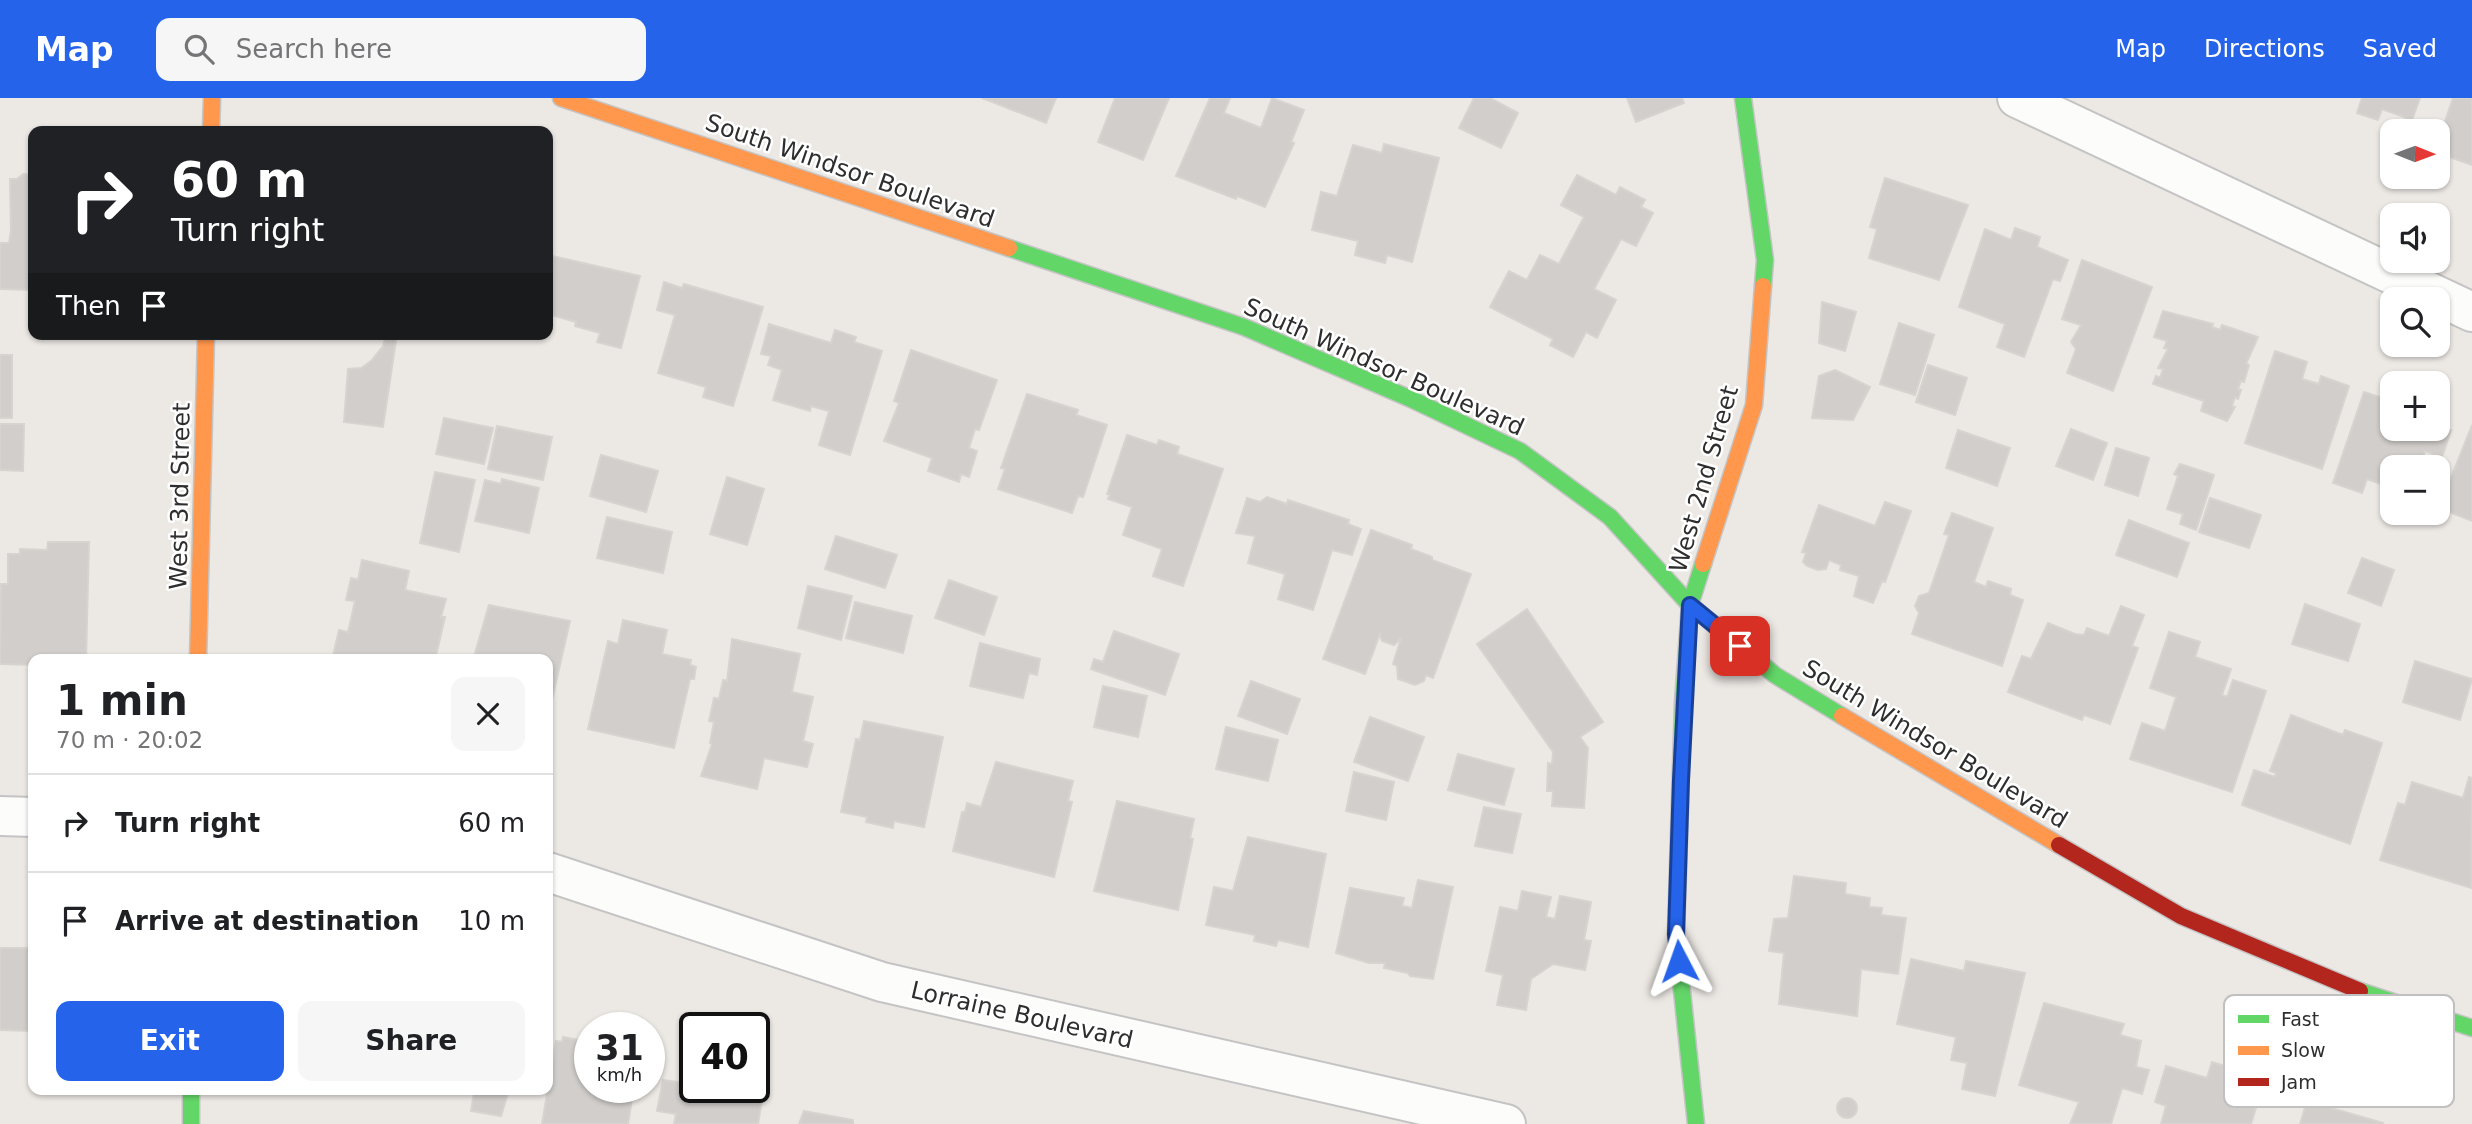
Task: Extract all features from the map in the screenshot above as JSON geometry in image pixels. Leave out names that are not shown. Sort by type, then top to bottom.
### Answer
[{"type":"street","points":[[211,126],[212,98]]},
{"type":"street","name":"South Windsor Boulevard","points":[[561,98],[1244,327],[1411,399],[1520,451],[1610,517],[1690,605],[1775,675],[2181,916],[2370,995]]},
{"type":"street","name":"West 2nd Street","points":[[1696,1124],[1676,934],[1683,703],[1690,605],[1754,405],[1765,260],[1743,98]]},
{"type":"street","points":[[2017,98],[2472,312]]},
{"type":"street","name":"West 3rd Street","points":[[198,654],[206,340]]},
{"type":"street","points":[[0,816],[28,817]]},
{"type":"street","name":"Lorraine Boulevard","points":[[553,874],[882,982],[1506,1124]]},
{"type":"street","name":"South Windsor Boulevard","points":[[2454,1022],[2472,1028]]},
{"type":"street","points":[[191,1095],[191,1124]]},
{"type":"building","points":[[982,98],[1056,98],[1046,123]]},
{"type":"building","points":[[1115,98],[1169,98],[1143,160],[1098,142]]},
{"type":"building","points":[[1210,98],[1230,98],[1224,113],[1261,128],[1272,98],[1304,110],[1291,142],[1294,143],[1265,207],[1176,176]]},
{"type":"building","points":[[1474,98],[1490,98],[1518,113],[1501,148],[1459,128]]},
{"type":"building","points":[[1627,98],[1682,98],[1684,103],[1636,122]]},
{"type":"building","points":[[2362,98],[2420,98],[2412,119],[2382,109],[2378,120],[2357,113]]},
{"type":"building","points":[[2453,98],[2472,98],[2472,165],[2450,157],[2450,119],[2446,119]]},
{"type":"building","points":[[1384,144],[1439,158],[1412,262],[1387,255],[1385,263],[1355,255],[1358,241],[1312,230],[1321,192],[1337,196],[1353,145],[1382,153]]},
{"type":"building","points":[[23,174],[28,174],[28,290],[0,289],[0,243],[9,243],[10,179],[17,179]]},
{"type":"building","points":[[1577,175],[1616,195],[1620,187],[1645,200],[1641,207],[1653,213],[1636,246],[1621,239],[1594,289],[1616,300],[1597,338],[1586,332],[1573,357],[1550,345],[1553,339],[1490,307],[1509,271],[1527,280],[1540,255],[1559,264],[1584,217],[1561,205]]},
{"type":"building","points":[[1885,178],[1968,205],[1939,280],[1869,258],[1877,229],[1870,227]]},
{"type":"building","points":[[2015,228],[2040,237],[2037,247],[2068,260],[2060,281],[2053,279],[2024,357],[1997,347],[2005,324],[1959,307],[1985,229],[2011,240]]},
{"type":"building","points":[[553,256],[640,276],[621,348],[597,342],[600,333],[575,326],[576,322],[553,315]]},
{"type":"building","points":[[2082,260],[2152,287],[2113,391],[2067,373],[2076,349],[2071,342],[2081,325],[2062,319]]},
{"type":"building","points":[[664,282],[682,288],[684,284],[763,307],[733,406],[703,397],[706,387],[658,373],[675,315],[657,310]]},
{"type":"building","points":[[1822,302],[1856,312],[1845,351],[1819,343]]},
{"type":"building","points":[[2163,311],[2213,324],[2212,327],[2220,330],[2222,325],[2258,337],[2246,364],[2249,365],[2244,382],[2241,381],[2238,389],[2241,390],[2238,399],[2235,397],[2232,406],[2235,407],[2227,421],[2201,411],[2204,401],[2153,384],[2156,376],[2160,378],[2163,369],[2158,368],[2168,349],[2164,348],[2167,341],[2154,337]]},
{"type":"building","points":[[1899,323],[1934,335],[1915,395],[1880,384]]},
{"type":"building","points":[[769,324],[831,343],[835,330],[856,337],[854,342],[882,351],[850,455],[819,445],[829,411],[811,406],[810,411],[773,400],[782,370],[768,365],[771,356],[761,354]]},
{"type":"building","points":[[384,340],[396,340],[383,427],[344,422],[348,369],[361,368],[371,361]]},
{"type":"building","points":[[911,350],[997,380],[979,430],[975,429],[969,448],[977,451],[969,477],[961,474],[959,482],[928,471],[932,458],[884,441],[899,403],[894,401]]},
{"type":"building","points":[[2275,351],[2307,362],[2302,379],[2319,384],[2321,376],[2349,386],[2322,469],[2245,443]]},
{"type":"building","points":[[0,355],[12,355],[12,418],[0,418]]},
{"type":"building","points":[[1928,365],[1967,378],[1955,415],[1916,402]]},
{"type":"building","points":[[1835,370],[1870,387],[1853,420],[1812,418],[1819,376]]},
{"type":"building","points":[[2364,392],[2380,397],[2380,441],[2447,441],[2443,455],[2425,451],[2424,455],[2380,455],[2380,484],[2367,479],[2362,493],[2333,483]]},
{"type":"building","points":[[1027,394],[1078,410],[1076,415],[1107,425],[1083,497],[1078,496],[1072,513],[998,489],[1005,469],[1001,468]]},
{"type":"building","points":[[444,418],[493,428],[484,464],[436,454]]},
{"type":"building","points":[[0,424],[24,424],[23,471],[0,470]]},
{"type":"building","points":[[2472,425],[2472,521],[2450,512],[2450,480]]},
{"type":"building","points":[[497,426],[552,437],[543,480],[488,469]]},
{"type":"building","points":[[2071,429],[2107,443],[2093,480],[2056,466]]},
{"type":"building","points":[[1958,430],[2010,448],[1997,486],[1946,468]]},
{"type":"building","points":[[1127,435],[1157,445],[1159,440],[1179,447],[1177,454],[1223,469],[1183,586],[1153,576],[1162,549],[1123,535],[1132,507],[1108,499],[1110,495],[1107,494]]},
{"type":"building","points":[[2116,448],[2149,458],[2138,496],[2105,485]]},
{"type":"building","points":[[601,455],[658,471],[646,512],[590,496]]},
{"type":"building","points":[[2180,464],[2214,475],[2196,530],[2180,524],[2183,514],[2167,509],[2178,476],[2174,474]]},
{"type":"building","points":[[435,472],[475,480],[459,552],[420,543]]},
{"type":"building","points":[[727,477],[764,489],[747,545],[710,534]]},
{"type":"building","points":[[502,479],[539,488],[529,533],[475,521],[485,480],[501,484]]},
{"type":"building","points":[[1267,497],[1287,504],[1288,500],[1349,520],[1348,524],[1361,529],[1352,555],[1332,550],[1313,610],[1278,599],[1285,574],[1248,563],[1255,536],[1236,533],[1247,498],[1260,502]]},
{"type":"building","points":[[2210,498],[2261,515],[2249,548],[2199,532]]},
{"type":"building","points":[[1885,502],[1911,511],[1885,582],[1882,581],[1873,603],[1854,596],[1859,576],[1840,570],[1841,565],[1829,560],[1826,569],[1818,570],[1807,566],[1803,562],[1806,553],[1802,552],[1819,505],[1875,526]]},
{"type":"building","points":[[1952,513],[1993,528],[1974,582],[1986,587],[1988,581],[2011,589],[2010,595],[2023,600],[2002,666],[1912,634],[1919,613],[1915,606],[1919,596],[1929,593],[1949,535],[1944,534]]},
{"type":"building","points":[[607,517],[672,532],[663,573],[597,558]]},
{"type":"building","points":[[2129,520],[2189,543],[2177,577],[2116,555]]},
{"type":"building","points":[[1371,530],[1412,545],[1411,549],[1432,557],[1432,560],[1471,574],[1433,678],[1426,675],[1424,681],[1415,685],[1398,679],[1397,666],[1393,664],[1401,638],[1394,645],[1382,641],[1380,634],[1365,674],[1323,659]]},
{"type":"building","points":[[836,536],[897,555],[885,588],[825,569]]},
{"type":"building","points":[[48,542],[89,542],[86,654],[28,654],[28,665],[0,664],[1,584],[8,584],[8,554],[20,554],[20,549],[47,550]]},
{"type":"building","points":[[2362,558],[2394,570],[2381,606],[2348,593]]},
{"type":"building","points":[[362,560],[409,571],[405,590],[446,599],[441,617],[445,617],[436,654],[333,654],[339,630],[348,632],[355,601],[346,600],[351,578],[358,580]]},
{"type":"building","points":[[949,580],[997,597],[984,635],[935,618]]},
{"type":"building","points":[[808,586],[852,596],[841,640],[798,628]]},
{"type":"building","points":[[855,602],[912,616],[903,653],[846,638]]},
{"type":"building","points":[[2305,604],[2360,624],[2348,661],[2292,644]]},
{"type":"building","points":[[489,605],[570,621],[553,695],[553,654],[475,654]]},
{"type":"building","points":[[2121,606],[2144,615],[2132,646],[2138,648],[2110,724],[2084,715],[2082,720],[2008,692],[2022,656],[2031,659],[2048,623],[2075,634],[2084,635],[2087,628],[2109,636]]},
{"type":"building","points":[[1527,609],[1603,722],[1580,737],[1588,748],[1584,808],[1552,806],[1553,791],[1547,791],[1548,763],[1552,764],[1553,752],[1477,644]]},
{"type":"building","points":[[623,620],[667,630],[662,654],[691,660],[690,665],[696,667],[694,679],[690,679],[674,748],[588,729],[608,641],[618,644]]},
{"type":"building","points":[[1114,631],[1179,654],[1165,695],[1091,669],[1094,659],[1103,662]]},
{"type":"building","points":[[2169,632],[2200,642],[2195,657],[2231,669],[2222,695],[2227,697],[2233,680],[2266,691],[2232,792],[2130,759],[2142,723],[2165,731],[2176,697],[2150,688]]},
{"type":"building","points":[[732,639],[800,654],[792,692],[813,697],[803,741],[813,744],[807,767],[764,758],[757,789],[701,776],[712,744],[714,722],[709,721],[714,698],[719,699],[723,680],[727,681]]},
{"type":"building","points":[[980,643],[1040,659],[1037,675],[1029,673],[1023,698],[970,686]]},
{"type":"building","points":[[2415,661],[2472,679],[2460,720],[2403,702]]},
{"type":"building","points":[[1251,681],[1300,699],[1287,734],[1238,716]]},
{"type":"building","points":[[1103,686],[1147,696],[1138,737],[1094,727]]},
{"type":"building","points":[[2291,715],[2343,735],[2345,730],[2382,743],[2350,844],[2242,805],[2254,770],[2275,777],[2276,773],[2270,771]]},
{"type":"building","points":[[1370,717],[1424,737],[1408,781],[1354,762]]},
{"type":"building","points":[[864,721],[943,737],[924,827],[894,821],[893,828],[866,822],[867,817],[841,812],[856,739],[860,740]]},
{"type":"building","points":[[1226,727],[1278,740],[1268,781],[1216,769]]},
{"type":"building","points":[[1458,754],[1514,769],[1504,805],[1448,790]]},
{"type":"building","points":[[996,762],[1073,781],[1068,801],[1072,802],[1054,877],[953,851],[962,812],[965,812],[967,803],[981,807]]},
{"type":"building","points":[[1354,772],[1394,782],[1386,820],[1346,811]]},
{"type":"building","points":[[2469,777],[2472,778],[2471,888],[2380,860],[2398,803],[2405,805],[2412,782],[2463,798]]},
{"type":"building","points":[[1117,801],[1194,819],[1190,838],[1193,839],[1178,910],[1094,891]]},
{"type":"building","points":[[1484,807],[1521,814],[1512,853],[1475,846]]},
{"type":"building","points":[[1248,837],[1326,854],[1308,947],[1278,940],[1276,946],[1254,941],[1255,935],[1206,925],[1214,887],[1233,891]]},
{"type":"building","points":[[1794,876],[1846,883],[1845,894],[1870,898],[1869,907],[1882,908],[1881,915],[1906,918],[1898,974],[1861,969],[1857,1016],[1779,1004],[1784,953],[1769,951],[1774,919],[1788,918]]},
{"type":"building","points":[[1418,880],[1453,887],[1433,979],[1410,976],[1408,973],[1384,968],[1385,963],[1369,963],[1336,953],[1350,888],[1404,898],[1402,906],[1412,908]]},
{"type":"building","points":[[1522,891],[1551,897],[1546,917],[1555,919],[1560,896],[1591,902],[1584,940],[1591,941],[1585,970],[1553,964],[1531,979],[1526,1010],[1497,1005],[1503,975],[1486,971],[1500,907],[1518,911]]},
{"type":"building","points":[[0,948],[28,948],[28,1031],[0,1030]]},
{"type":"building","points":[[1911,959],[1964,971],[1966,961],[2025,973],[1995,1096],[1962,1089],[1967,1063],[1951,1060],[1956,1037],[1897,1024]]},
{"type":"building","points":[[2044,1003],[2124,1024],[2120,1035],[2141,1041],[2136,1067],[2149,1070],[2142,1094],[2122,1088],[2111,1124],[2070,1124],[2079,1102],[2019,1085]]},
{"type":"building","points":[[563,1037],[574,1039],[574,1103],[631,1103],[628,1124],[542,1124],[547,1095],[553,1095],[556,1041],[562,1042]]},
{"type":"building","points":[[2212,1062],[2224,1066],[2224,1107],[2256,1107],[2251,1124],[2161,1124],[2166,1106],[2155,1102],[2166,1066],[2207,1078]]},
{"type":"building","points":[[665,1080],[679,1082],[679,1103],[762,1103],[758,1124],[674,1124],[676,1114],[657,1111],[659,1103],[665,1103]]},
{"type":"building","points":[[474,1095],[507,1095],[501,1116],[471,1111]]},
{"type":"building","points":[[1843,1098],[1851,1098],[1857,1108],[1851,1118],[1843,1118],[1837,1112],[1837,1104]]},
{"type":"building","points":[[2305,1107],[2328,1107],[2383,1123],[2382,1124],[2300,1124]]},
{"type":"building","points":[[804,1111],[853,1120],[853,1124],[799,1124]]},
{"type":"traffic: fast","points":[[1743,98],[1765,260],[1763,286]]},
{"type":"traffic: fast","points":[[1009,248],[1244,327],[1411,399],[1520,451],[1610,517],[1690,605],[1775,675],[1842,716]]},
{"type":"traffic: fast","points":[[1696,1124],[1676,934],[1683,703],[1690,605],[1703,564]]},
{"type":"traffic: fast","points":[[2360,991],[2372,995]]},
{"type":"traffic: fast","points":[[2454,1022],[2472,1028]]},
{"type":"traffic: fast","points":[[191,1095],[191,1124]]},
{"type":"traffic: slow","points":[[211,126],[212,98]]},
{"type":"traffic: slow","points":[[561,98],[1009,248]]},
{"type":"traffic: slow","points":[[1703,564],[1754,405],[1763,286]]},
{"type":"traffic: slow","points":[[198,654],[206,340]]},
{"type":"traffic: slow","points":[[1842,716],[2059,845]]},
{"type":"traffic: jam","points":[[2059,845],[2181,916],[2360,991]]},
{"type":"route","points":[[1679,961],[1676,934],[1683,703],[1690,605],[1740,646]]}]
